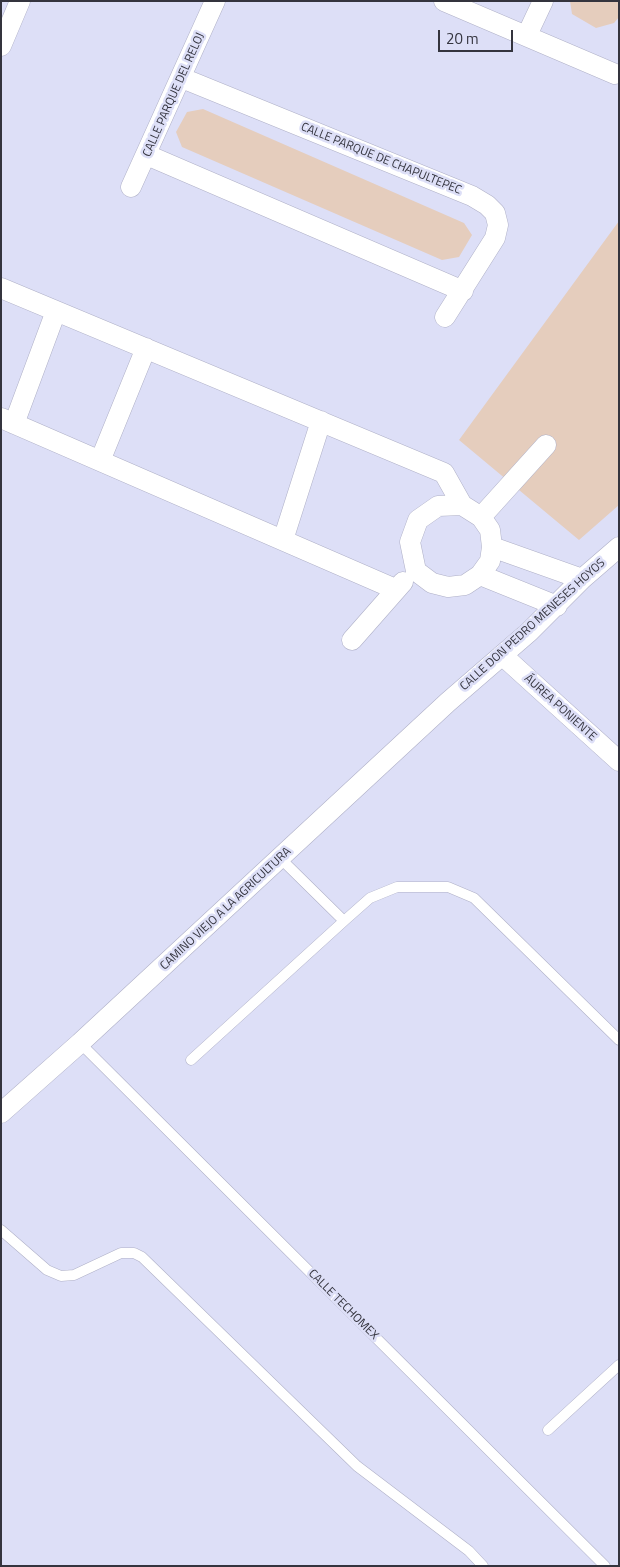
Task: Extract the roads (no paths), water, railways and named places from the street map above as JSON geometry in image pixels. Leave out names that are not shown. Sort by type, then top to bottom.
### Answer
[{"type":"street","points":[[1,46],[20,1]]},
{"type":"street","name":"CALLE PARQUE DEL RELOJ","points":[[132,188],[182,78],[214,1]]},
{"type":"street","points":[[444,1],[527,35],[613,77]]},
{"type":"street","points":[[527,35],[543,1]]},
{"type":"street","name":"CALLE PARQUE DE CHAPULTEPEC","points":[[182,78],[472,196],[488,205],[495,213],[498,225],[496,238],[445,317]]},
{"type":"street","points":[[147,155],[463,291]]},
{"type":"street","points":[[1,288],[444,473],[462,505],[481,517],[490,530],[492,546],[490,561],[480,576],[465,584],[448,587],[432,583],[416,570],[410,542],[418,520],[438,506],[462,505]]},
{"type":"street","points":[[56,310],[8,421],[395,589]]},
{"type":"street","points":[[100,461],[146,348]]},
{"type":"street","points":[[282,540],[321,421]]},
{"type":"street","points":[[481,517],[546,445]]},
{"type":"street","points":[[492,546],[582,579]]},
{"type":"street","name":"CALLE DON PEDRO MENESES HOYOS","points":[[448,702],[557,606],[582,579],[619,547]]},
{"type":"street","points":[[352,640],[395,589],[416,570]]},
{"type":"street","points":[[480,576],[557,606]]},
{"type":"street","name":"ÁUREA PONIENTE","points":[[502,655],[619,761]]},
{"type":"street","name":"CAMINO VIEJO A LA AGRICULTURA","points":[[1,1112],[80,1043],[281,859],[448,702]]},
{"type":"lane","points":[[281,859],[344,921]]},
{"type":"lane","points":[[191,1060],[370,898],[397,887],[448,886],[474,898],[619,1040]]},
{"type":"lane","name":"CALLE TECHOMEX","points":[[80,1043],[605,1566]]},
{"type":"lane","points":[[1,1230],[47,1270],[61,1276],[74,1275],[121,1253],[134,1253],[142,1257],[357,1466],[469,1551],[483,1566]]},
{"type":"lane","points":[[548,1430],[619,1365]]}]
